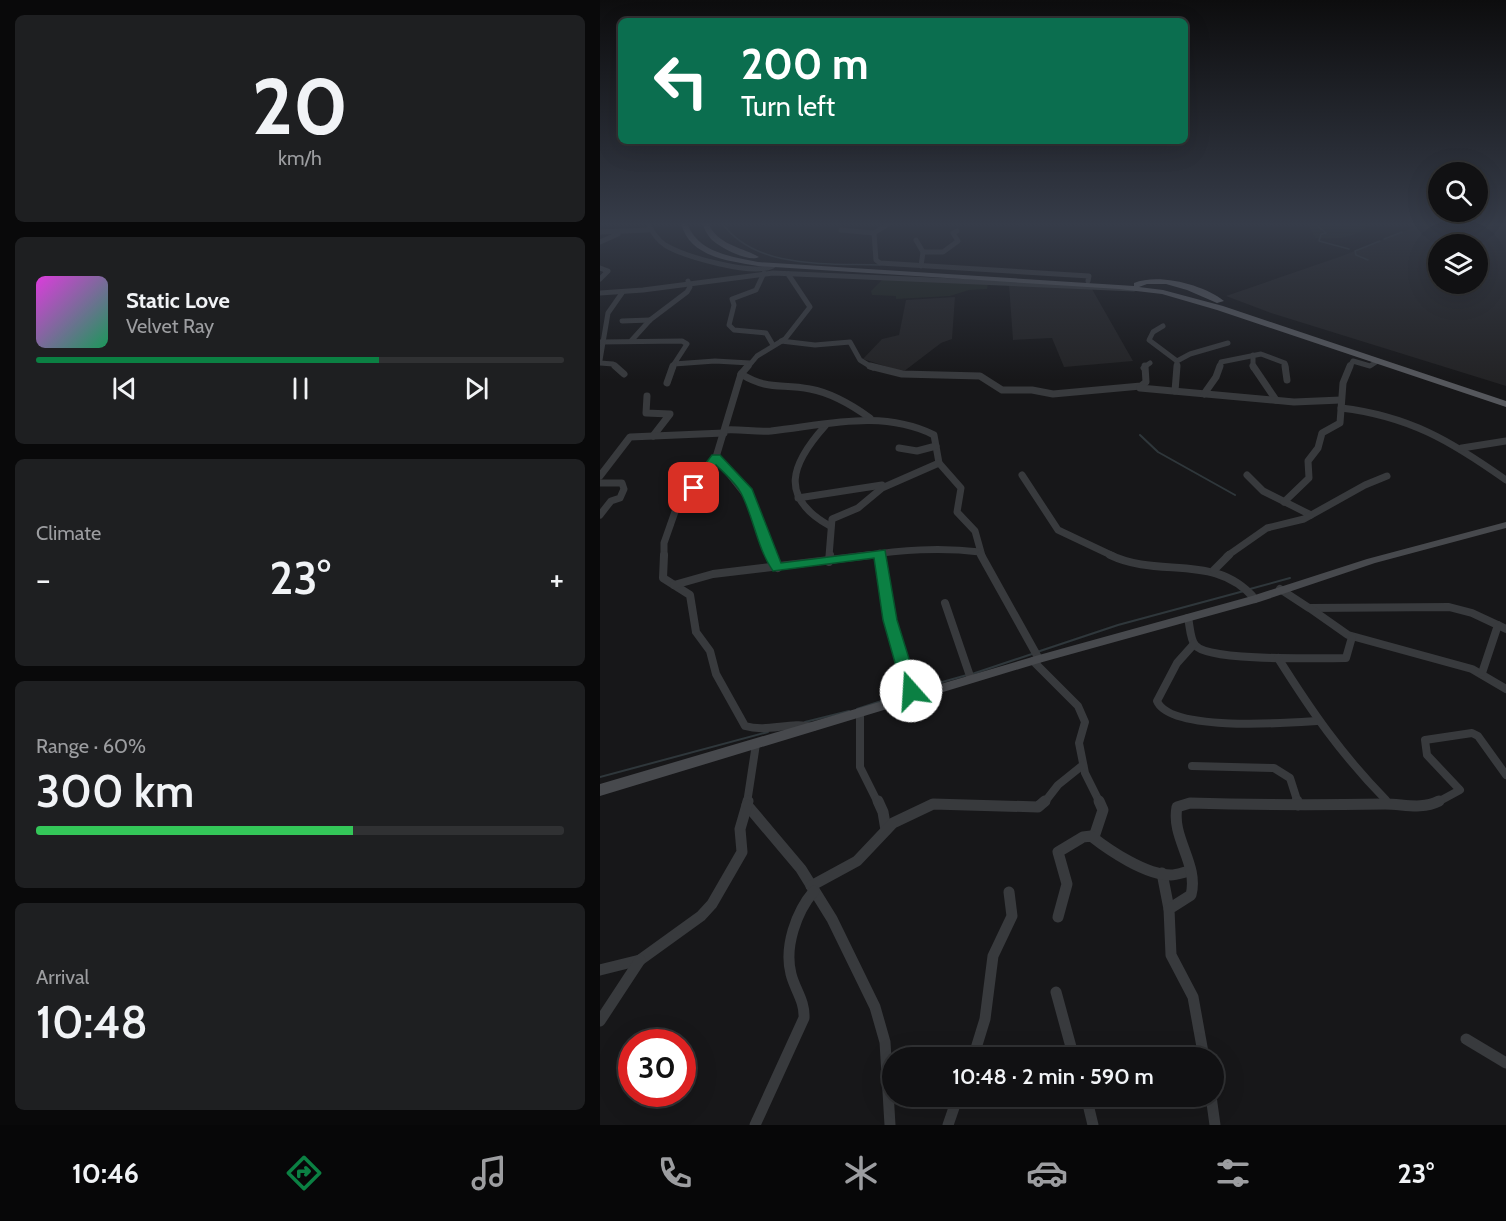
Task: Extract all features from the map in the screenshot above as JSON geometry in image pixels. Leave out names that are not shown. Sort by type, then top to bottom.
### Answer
[{"type":"main road","points":[[894,276],[1144,285],[1177,284],[1242,311],[1506,399]]},
{"type":"main road","points":[[999,276],[1144,285],[1506,404]]},
{"type":"main road","points":[[1191,299],[1205,298],[1202,293]]},
{"type":"street","points":[[600,293],[622,293],[731,276]]},
{"type":"street","points":[[764,276],[756,290],[732,299],[734,305],[729,325],[734,330],[766,333],[773,345]]},
{"type":"street","points":[[790,276],[810,307],[781,341],[750,363],[741,374],[716,457],[676,506],[664,543],[663,578],[690,594],[696,632],[710,651],[716,674],[745,726],[753,729],[799,722],[814,728]]},
{"type":"street","points":[[1081,276],[1089,276],[1088,281]]},
{"type":"street","points":[[631,341],[650,320],[687,292],[690,287],[688,282]]},
{"type":"street","points":[[622,293],[608,313],[601,342],[600,361],[613,364],[624,374]]},
{"type":"street","points":[[622,321],[650,320]]},
{"type":"street","points":[[1163,326],[1153,332],[1149,340],[1176,362]]},
{"type":"street","points":[[601,342],[677,341],[687,344],[674,364],[667,383]]},
{"type":"street","points":[[781,341],[815,345],[850,342],[863,363],[918,376],[980,376],[1006,391],[1032,390],[1063,394],[1136,387],[1145,385],[1143,368],[1150,363]]},
{"type":"street","points":[[1176,362],[1190,354],[1227,343]]},
{"type":"street","points":[[1204,394],[1216,377],[1221,362],[1253,355],[1261,354],[1286,363],[1287,380]]},
{"type":"street","points":[[1253,355],[1253,368],[1276,400]]},
{"type":"street","points":[[674,364],[731,361],[750,363]]},
{"type":"street","points":[[1284,502],[1310,478],[1308,461],[1318,448],[1322,433],[1340,423],[1341,383],[1353,361],[1370,366],[1376,362]]},
{"type":"street","points":[[1176,362],[1176,391]]},
{"type":"street","points":[[741,374],[764,387],[796,387],[841,398],[870,418],[928,431],[934,435],[939,463],[961,488],[957,512],[975,531],[980,552],[1036,660],[1078,706],[1085,722],[1079,743],[1083,765],[1087,779],[1103,810],[1094,837]]},
{"type":"street","points":[[1136,387],[1341,404],[1377,412],[1427,428],[1462,448],[1506,480]]},
{"type":"street","points":[[647,396],[646,412],[670,414],[653,436]]},
{"type":"street","points":[[600,476],[627,438],[725,431],[767,431],[825,426],[870,418]]},
{"type":"street","points":[[825,426],[799,458],[794,488],[801,506],[813,518],[830,526]]},
{"type":"street","points":[[1462,448],[1506,441]]},
{"type":"street","points":[[899,448],[917,451],[936,446]]},
{"type":"street","points":[[716,457],[746,489],[762,526],[772,559],[778,568]]},
{"type":"street","points":[[829,562],[830,526],[835,517],[858,508],[874,492],[939,463]]},
{"type":"street","points":[[1022,475],[1058,530],[1108,556],[1143,565],[1214,570],[1240,582],[1255,598]]},
{"type":"street","points":[[1247,475],[1263,491],[1311,515]]},
{"type":"street","points":[[1214,570],[1217,563],[1254,539],[1261,531],[1282,523],[1301,521],[1359,486],[1387,477]]},
{"type":"street","points":[[600,483],[622,483],[624,489],[620,498],[611,501],[600,515]]},
{"type":"street","points":[[798,498],[890,484]]},
{"type":"street","points":[[600,790],[814,728],[971,679],[1188,618],[1371,561],[1506,525]]},
{"type":"street","points":[[674,585],[713,574],[829,562],[880,553],[927,548],[980,552]]},
{"type":"street","points":[[880,553],[895,642],[911,691],[915,696]]},
{"type":"street","points":[[1280,589],[1310,608],[1329,625],[1352,637],[1440,659],[1482,673],[1506,689]]},
{"type":"street","points":[[945,603],[971,679]]},
{"type":"street","points":[[1310,608],[1449,607],[1472,613],[1502,627],[1482,673]]},
{"type":"street","points":[[1188,618],[1194,644],[1201,650],[1221,656],[1346,658],[1352,637]]},
{"type":"street","points":[[1194,644],[1177,663],[1157,701],[1159,708],[1166,714],[1207,720],[1288,723],[1317,721]]},
{"type":"street","points":[[1278,658],[1317,721],[1349,762],[1386,800]]},
{"type":"street","points":[[860,712],[860,767],[883,812],[886,830]]},
{"type":"street","points":[[1169,909],[1193,892],[1190,871],[1177,825],[1175,813],[1177,807],[1190,803],[1391,804],[1418,807],[1431,805],[1460,790],[1457,783],[1427,754],[1423,744],[1429,737],[1475,734],[1506,775]]},
{"type":"street","points":[[600,1021],[640,960],[685,928],[712,904],[742,852],[738,839],[738,828],[747,805],[756,744]]},
{"type":"street","points":[[755,1125],[804,1018],[804,1004],[790,964],[799,913],[804,900],[813,889],[857,861],[893,823],[933,804],[979,803],[1021,809],[1038,807],[1058,785],[1083,765]]},
{"type":"street","points":[[1192,766],[1274,768],[1283,771],[1290,775],[1298,805]]},
{"type":"street","points":[[747,805],[770,835],[790,853],[813,889],[832,920],[875,1006],[885,1042],[890,1125]]},
{"type":"street","points":[[1058,917],[1067,884],[1059,852],[1083,837],[1094,837],[1115,855],[1162,873],[1171,875],[1190,871]]},
{"type":"street","points":[[1162,873],[1169,909],[1171,955],[1193,997],[1202,1047]]},
{"type":"street","points":[[976,1047],[985,1019],[993,956],[1012,915],[1009,892]]},
{"type":"street","points":[[600,970],[640,960]]},
{"type":"street","points":[[1056,992],[1071,1047]]},
{"type":"street","points":[[1466,1039],[1506,1063]]},
{"type":"street","points":[[948,1125],[954,1107]]},
{"type":"street","points":[[1089,1107],[1093,1125]]},
{"type":"street","points":[[1212,1107],[1215,1125]]},
{"type":"shaded area","points":[[1285,276],[1428,276],[1428,294],[1488,294],[1488,276],[1506,276],[1506,386],[1271,313],[1226,296]]},
{"type":"shaded area","points":[[883,279],[988,284],[987,289],[969,290],[950,296],[896,299],[896,296],[872,295],[871,291]]},
{"type":"shaded area","points":[[1009,285],[1092,289],[1133,361],[1064,367],[1052,338],[1013,340]]},
{"type":"shaded area","points":[[955,297],[952,339],[941,343],[903,372],[863,359],[882,339],[899,335],[906,300]]},
{"type":"waterway","points":[[1140,435],[1158,452],[1235,495]]},
{"type":"waterway","points":[[1250,589],[1290,578]]},
{"type":"waterway","points":[[1037,652],[1118,625],[1244,591]]},
{"type":"waterway","points":[[972,674],[1032,654]]},
{"type":"waterway","points":[[914,690],[967,675]]},
{"type":"waterway","points":[[857,709],[909,692]]},
{"type":"waterway","points":[[805,722],[849,711]]},
{"type":"waterway","points":[[600,777],[768,732]]},
{"type":"route","points":[[694,488],[716,457],[746,489],[762,526],[772,559],[778,568],[880,553],[890,620],[911,691]]}]
